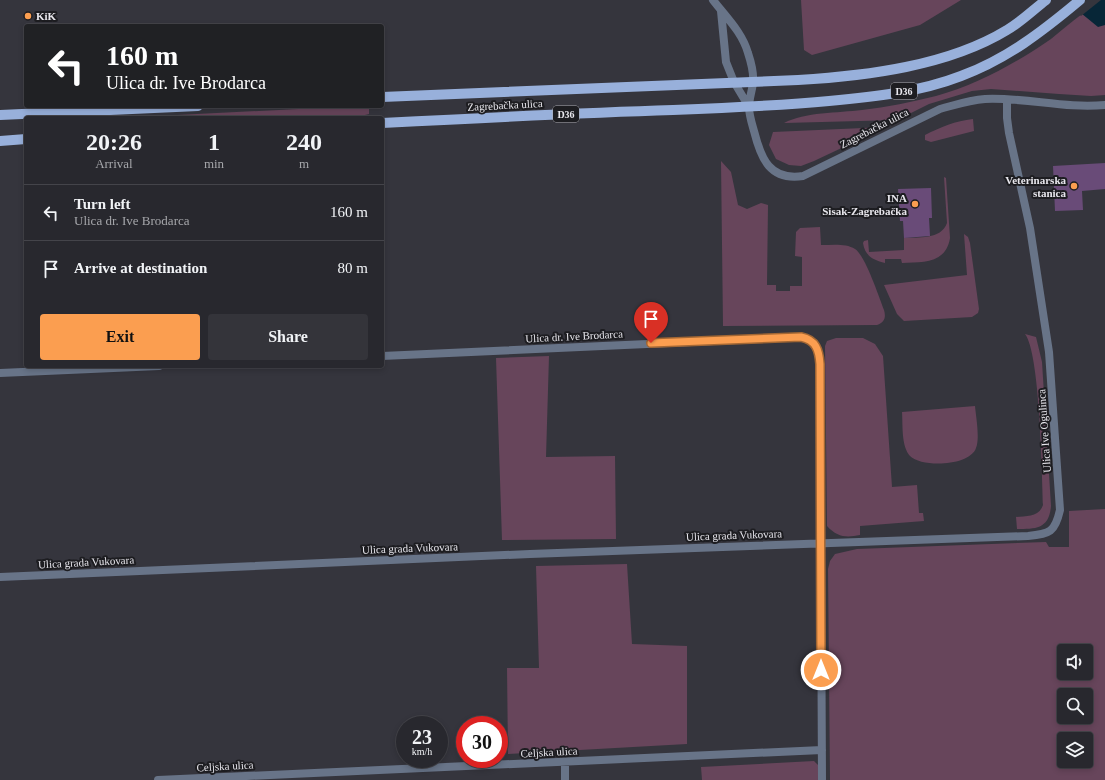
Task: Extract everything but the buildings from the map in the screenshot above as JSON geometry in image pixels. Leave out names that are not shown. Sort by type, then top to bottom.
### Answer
[{"type":"main road","name":"D36","points":[[734,82],[840,76],[909,65],[962,51],[985,42],[1008,30],[1046,0]]},
{"type":"main road","name":"Zagrebačka ulica","points":[[384,123],[749,107],[871,97],[930,86],[960,76],[993,62],[1023,45],[1080,0]]},
{"type":"main road","name":"Zagrebačka ulica","points":[[384,97],[734,82]]},
{"type":"main road","points":[[0,115],[154,108]]},
{"type":"main road","points":[[0,140],[24,139]]},
{"type":"street","name":"Zagrebačka ulica","points":[[713,0],[743,39],[750,61],[753,81],[749,107]]},
{"type":"street","name":"Zagrebačka ulica","points":[[721,11],[724,56],[734,82],[749,107],[761,155],[768,166],[784,176],[803,176],[940,109],[974,100],[1007,100],[1051,105],[1105,105]]},
{"type":"street","name":"Ulica Ive Ogulinca","points":[[821,543],[1042,535],[1051,531],[1057,522],[1060,510],[1049,352],[1030,228],[1008,129],[1007,100]]},
{"type":"street","name":"Ulica dr. Ive Brodarca","points":[[384,356],[793,337],[807,338],[818,348],[820,359],[821,543]]},
{"type":"street","points":[[0,373],[114,368]]},
{"type":"street","name":"Ulica grada Vukovara","points":[[0,577],[821,543]]},
{"type":"street","points":[[821,543],[822,780]]},
{"type":"street","name":"Celjska ulica","points":[[158,780],[305,772],[565,763],[822,750]]},
{"type":"street","points":[[565,763],[565,780]]},
{"type":"shaded area","points":[[801,0],[961,0],[920,25],[812,55],[804,50]]},
{"type":"shaded area","points":[[1105,0],[1105,95],[1091,96],[991,89],[972,91],[929,104],[897,120],[784,123],[792,119],[812,115],[862,110],[909,102],[936,96],[966,86],[996,72],[1024,56],[1051,39],[1082,14]]},
{"type":"shaded area","points":[[317,108],[369,108],[369,114],[347,116],[158,116]]},
{"type":"shaded area","points":[[973,119],[974,131],[931,142],[925,140],[925,135],[937,129],[954,123]]},
{"type":"shaded area","points":[[886,127],[801,166],[789,165],[776,159],[769,145],[773,132]]},
{"type":"shaded area","points":[[721,161],[731,172],[738,205],[747,209],[761,203],[768,205],[767,285],[776,285],[776,291],[790,291],[790,286],[802,286],[802,257],[795,256],[796,232],[800,228],[820,227],[821,245],[847,246],[855,249],[859,253],[871,277],[884,310],[885,317],[883,321],[877,325],[723,326]]},
{"type":"shaded area","points":[[944,177],[946,178],[950,238],[944,253],[925,262],[902,263],[901,259],[885,259],[885,263],[870,257],[864,247],[864,241],[868,240],[869,252],[904,250],[904,238],[934,235],[944,228],[947,223]]},
{"type":"shaded area","points":[[964,234],[968,237],[970,243],[979,309],[978,313],[972,317],[904,321],[897,314],[884,285],[967,275]]},
{"type":"shaded area","points":[[1025,334],[1036,337],[1042,362],[1051,506],[1048,519],[1040,526],[1030,529],[1017,529],[1016,517],[1036,514],[1043,505],[1041,443],[1037,389],[1030,346]]},
{"type":"shaded area","points":[[836,338],[863,338],[875,344],[883,356],[892,487],[917,485],[919,513],[923,513],[924,521],[860,526],[860,535],[842,536],[827,526],[825,346],[827,341]]},
{"type":"shaded area","points":[[549,356],[546,457],[615,456],[616,539],[502,540],[496,358]]},
{"type":"shaded area","points":[[975,406],[978,439],[976,448],[972,454],[965,459],[945,463],[925,462],[916,460],[907,452],[904,441],[902,412]]},
{"type":"shaded area","points":[[1105,509],[1105,780],[830,780],[828,569],[830,561],[835,554],[857,549],[1046,542],[1049,547],[1069,547],[1069,511]]},
{"type":"shaded area","points":[[627,564],[632,644],[687,646],[687,744],[508,754],[507,668],[539,668],[536,566]]},
{"type":"shaded area","points":[[814,761],[819,766],[819,780],[702,780],[701,767]]},
{"type":"water","points":[[1065,0],[1105,0],[1105,25],[1098,27]]},
{"type":"pier","points":[[1063,0],[1101,0],[1081,16]]},
{"type":"place","name":"KiK","points":[[28,16]]},
{"type":"place","name":"Veterinarska stanica","points":[[1074,186]]},
{"type":"place","name":"INA Sisak-Zagrebačka","points":[[915,204]]},
{"type":"route","points":[[651,343],[801,337],[807,338],[816,344],[820,364],[821,670]]}]
